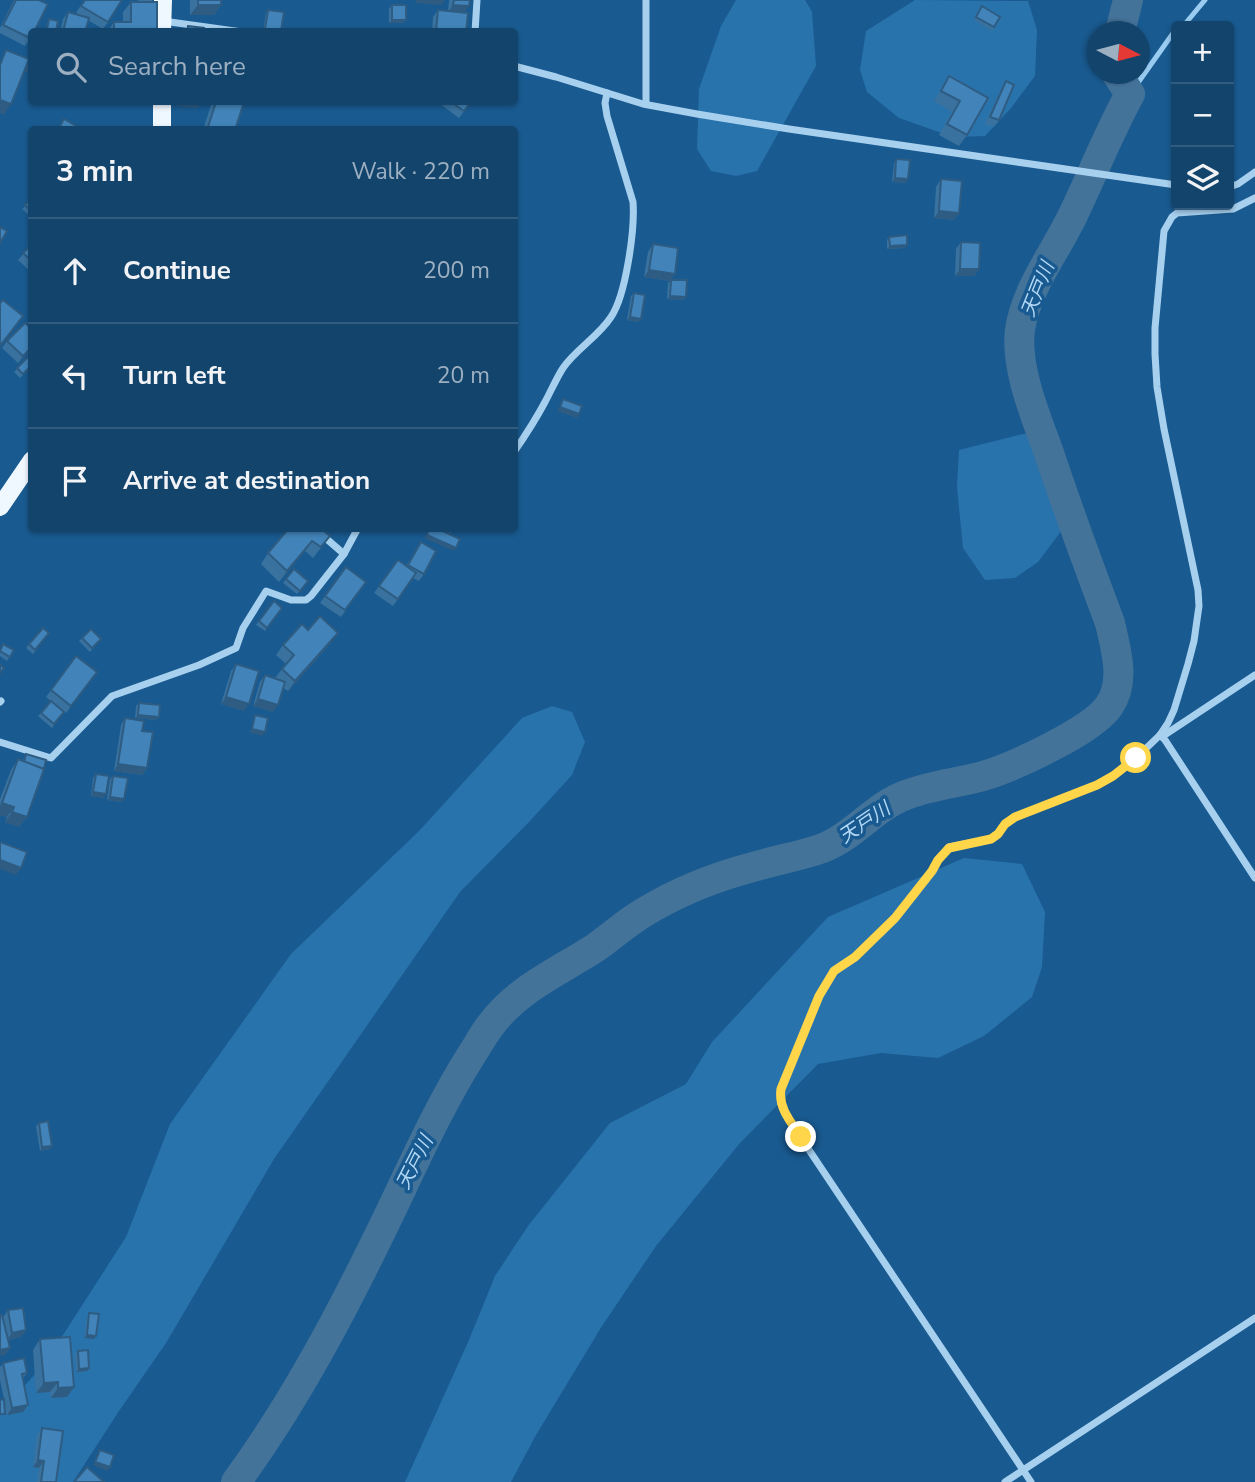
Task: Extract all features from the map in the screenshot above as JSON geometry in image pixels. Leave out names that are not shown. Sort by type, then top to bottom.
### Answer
[{"type":"main road","points":[[163,0],[163,26]]},
{"type":"main road","points":[[162,105],[162,126]]},
{"type":"main road","points":[[0,507],[28,466]]},
{"type":"street","points":[[475,28],[477,0]]},
{"type":"street","points":[[646,0],[646,104]]},
{"type":"street","points":[[163,26],[189,28]]},
{"type":"street","points":[[518,67],[646,104],[789,129],[1171,184]]},
{"type":"street","points":[[518,446],[568,361],[612,316],[628,264],[633,202],[607,116],[607,93]]},
{"type":"street","points":[[1234,185],[1255,172]]},
{"type":"street","points":[[1031,1482],[785,1114],[781,1103],[781,1089],[829,978],[895,918],[949,848],[991,839],[1015,817],[1097,785],[1113,776],[1160,735],[1171,717],[1182,688],[1194,641],[1199,607],[1198,590],[1157,387],[1155,328],[1164,231],[1177,213],[1233,209],[1255,198]]},
{"type":"street","points":[[319,532],[344,554]]},
{"type":"street","points":[[0,742],[51,758],[111,696],[199,665],[236,648],[243,628],[265,591],[290,600],[306,600],[344,554],[356,532]]},
{"type":"street","points":[[1160,735],[1166,734],[1255,675]]},
{"type":"street","points":[[1160,735],[1255,878]]},
{"type":"street","points":[[1005,1482],[1255,1318]]},
{"type":"shaded area","points":[[736,0],[805,0],[812,12],[816,66],[757,171],[736,176],[711,171],[697,149],[699,89],[721,26]]},
{"type":"shaded area","points":[[915,0],[1028,1],[1037,30],[1035,76],[985,136],[953,137],[899,118],[867,92],[860,70],[866,31]]},
{"type":"shaded area","points":[[1044,433],[1062,456],[1068,496],[1062,530],[1038,562],[1015,578],[985,580],[963,548],[957,487],[959,450],[1023,434]]},
{"type":"shaded area","points":[[552,706],[572,712],[585,742],[572,775],[460,892],[274,1159],[166,1343],[73,1482],[0,1482],[0,1413],[45,1363],[126,1237],[170,1124],[291,954],[420,830],[522,718]]},
{"type":"shaded area","points":[[964,858],[1022,864],[1045,912],[1042,967],[1032,997],[984,1036],[938,1058],[881,1053],[818,1064],[740,1143],[656,1246],[602,1326],[511,1482],[405,1482],[495,1276],[528,1226],[610,1123],[686,1084],[712,1042],[828,917]]},
{"type":"building","points":[[16,0],[39,0],[48,4],[36,28],[28,28],[28,37],[3,25]]},
{"type":"building","points":[[85,0],[122,0],[108,22],[81,6]]},
{"type":"building","points":[[198,0],[221,0],[221,5],[198,5]]},
{"type":"building","points":[[454,0],[470,0],[469,6],[453,5]]},
{"type":"building","points":[[131,2],[157,2],[157,28],[114,28],[114,22],[131,22]]},
{"type":"building","points":[[392,5],[406,5],[406,20],[392,20]]},
{"type":"building","points":[[982,6],[1000,17],[994,27],[976,17]]},
{"type":"building","points":[[268,10],[284,12],[281,28],[265,28]]},
{"type":"building","points":[[438,10],[468,13],[466,28],[436,28]]},
{"type":"building","points":[[68,12],[89,18],[86,28],[64,28]]},
{"type":"building","points":[[49,19],[58,21],[57,28],[47,28]]},
{"type":"building","points":[[6,50],[28,59],[11,104],[0,100],[0,65]]},
{"type":"building","points":[[949,76],[988,98],[967,135],[947,124],[960,101],[941,91]]},
{"type":"building","points":[[1006,81],[1014,85],[999,120],[990,117]]},
{"type":"building","points":[[215,105],[243,105],[236,126],[208,126]]},
{"type":"building","points":[[455,105],[469,105],[464,111]]},
{"type":"building","points":[[64,119],[76,126],[60,126]]},
{"type":"building","points":[[896,159],[910,160],[908,179],[895,178]]},
{"type":"building","points":[[941,179],[962,181],[959,213],[939,211]]},
{"type":"building","points":[[0,227],[7,231],[0,243]]},
{"type":"building","points":[[907,235],[907,245],[890,246],[889,237]]},
{"type":"building","points":[[961,242],[980,243],[979,269],[960,269]]},
{"type":"building","points":[[653,244],[678,248],[675,274],[649,270]]},
{"type":"building","points":[[671,280],[687,280],[686,297],[670,296]]},
{"type":"building","points":[[634,293],[645,295],[641,319],[630,317]]},
{"type":"building","points":[[3,300],[23,316],[0,346],[0,303]]},
{"type":"building","points":[[25,323],[28,326],[28,351],[23,356],[7,341]]},
{"type":"building","points":[[28,357],[28,369],[23,374],[17,368]]},
{"type":"building","points":[[563,399],[582,406],[579,414],[560,407]]},
{"type":"building","points":[[286,532],[325,532],[330,536],[321,547],[312,541],[287,571],[268,553]]},
{"type":"building","points":[[428,532],[445,532],[460,539],[456,548],[427,535]]},
{"type":"building","points":[[421,542],[436,551],[424,574],[408,565]]},
{"type":"building","points":[[398,560],[416,573],[398,599],[379,586]]},
{"type":"building","points":[[346,567],[366,582],[345,610],[325,596]]},
{"type":"building","points":[[294,569],[308,581],[300,591],[286,579]]},
{"type":"building","points":[[274,601],[282,608],[267,628],[259,621]]},
{"type":"building","points":[[320,616],[338,633],[295,681],[282,669],[294,655],[283,645],[302,624],[308,630]]},
{"type":"building","points":[[43,628],[49,633],[35,650],[29,644]]},
{"type":"building","points":[[91,629],[101,639],[92,648],[82,638]]},
{"type":"building","points":[[3,644],[14,650],[10,657],[0,651]]},
{"type":"building","points":[[76,656],[97,672],[71,706],[51,690]]},
{"type":"building","points":[[236,664],[259,671],[249,704],[226,697]]},
{"type":"building","points":[[265,675],[285,682],[278,705],[258,699]]},
{"type":"building","points":[[51,701],[64,712],[54,724],[41,713]]},
{"type":"building","points":[[139,703],[160,705],[159,717],[138,715]]},
{"type":"building","points":[[255,715],[268,718],[265,732],[252,729]]},
{"type":"building","points":[[125,718],[144,721],[142,731],[153,732],[147,768],[118,764]]},
{"type":"building","points":[[26,754],[46,760],[44,769],[24,762]]},
{"type":"building","points":[[18,759],[44,769],[27,817],[12,812],[14,807],[2,803]]},
{"type":"building","points":[[96,774],[109,776],[106,794],[93,792]]},
{"type":"building","points":[[113,776],[128,778],[124,799],[110,797]]},
{"type":"building","points":[[0,842],[27,852],[21,868],[0,860]]},
{"type":"building","points":[[48,1121],[52,1146],[42,1147],[39,1123]]},
{"type":"building","points":[[23,1308],[26,1330],[12,1333],[8,1310]]},
{"type":"building","points":[[89,1313],[99,1314],[96,1336],[87,1335]]},
{"type":"building","points":[[0,1315],[10,1348],[0,1350]]},
{"type":"building","points":[[70,1337],[74,1387],[58,1388],[58,1382],[44,1383],[40,1339]]},
{"type":"building","points":[[88,1350],[89,1368],[79,1369],[78,1351]]},
{"type":"building","points":[[24,1358],[27,1373],[22,1374],[28,1405],[12,1408],[3,1363]]},
{"type":"building","points":[[4,1399],[5,1414],[0,1414],[0,1400]]},
{"type":"building","points":[[42,1428],[63,1431],[56,1482],[41,1482],[44,1461],[38,1460]]},
{"type":"building","points":[[100,1450],[114,1455],[110,1467],[95,1462]]},
{"type":"building","points":[[87,1467],[104,1482],[74,1482]]},
{"type":"waterway","name":"天戸川","points":[[1123,21],[1128,0]]},
{"type":"waterway","points":[[1188,21],[1205,0]]},
{"type":"waterway","points":[[1130,94],[1171,36]]},
{"type":"waterway","name":"天戸川","points":[[236,1482],[279,1419],[318,1354],[460,1074],[487,1029],[525,991],[669,898],[725,875],[823,848],[845,836],[895,800],[1013,765],[1070,737],[1100,716],[1109,706],[1114,697],[1118,676],[1117,655],[1110,623],[1033,408],[1019,345],[1023,316],[1034,287],[1071,219],[1130,94],[1124,84]]},
{"type":"route","points":[[801,1137],[782,1107],[781,1089],[819,996],[834,971],[855,957],[895,918],[949,848],[991,839],[1015,817],[1097,785],[1136,758]]}]
